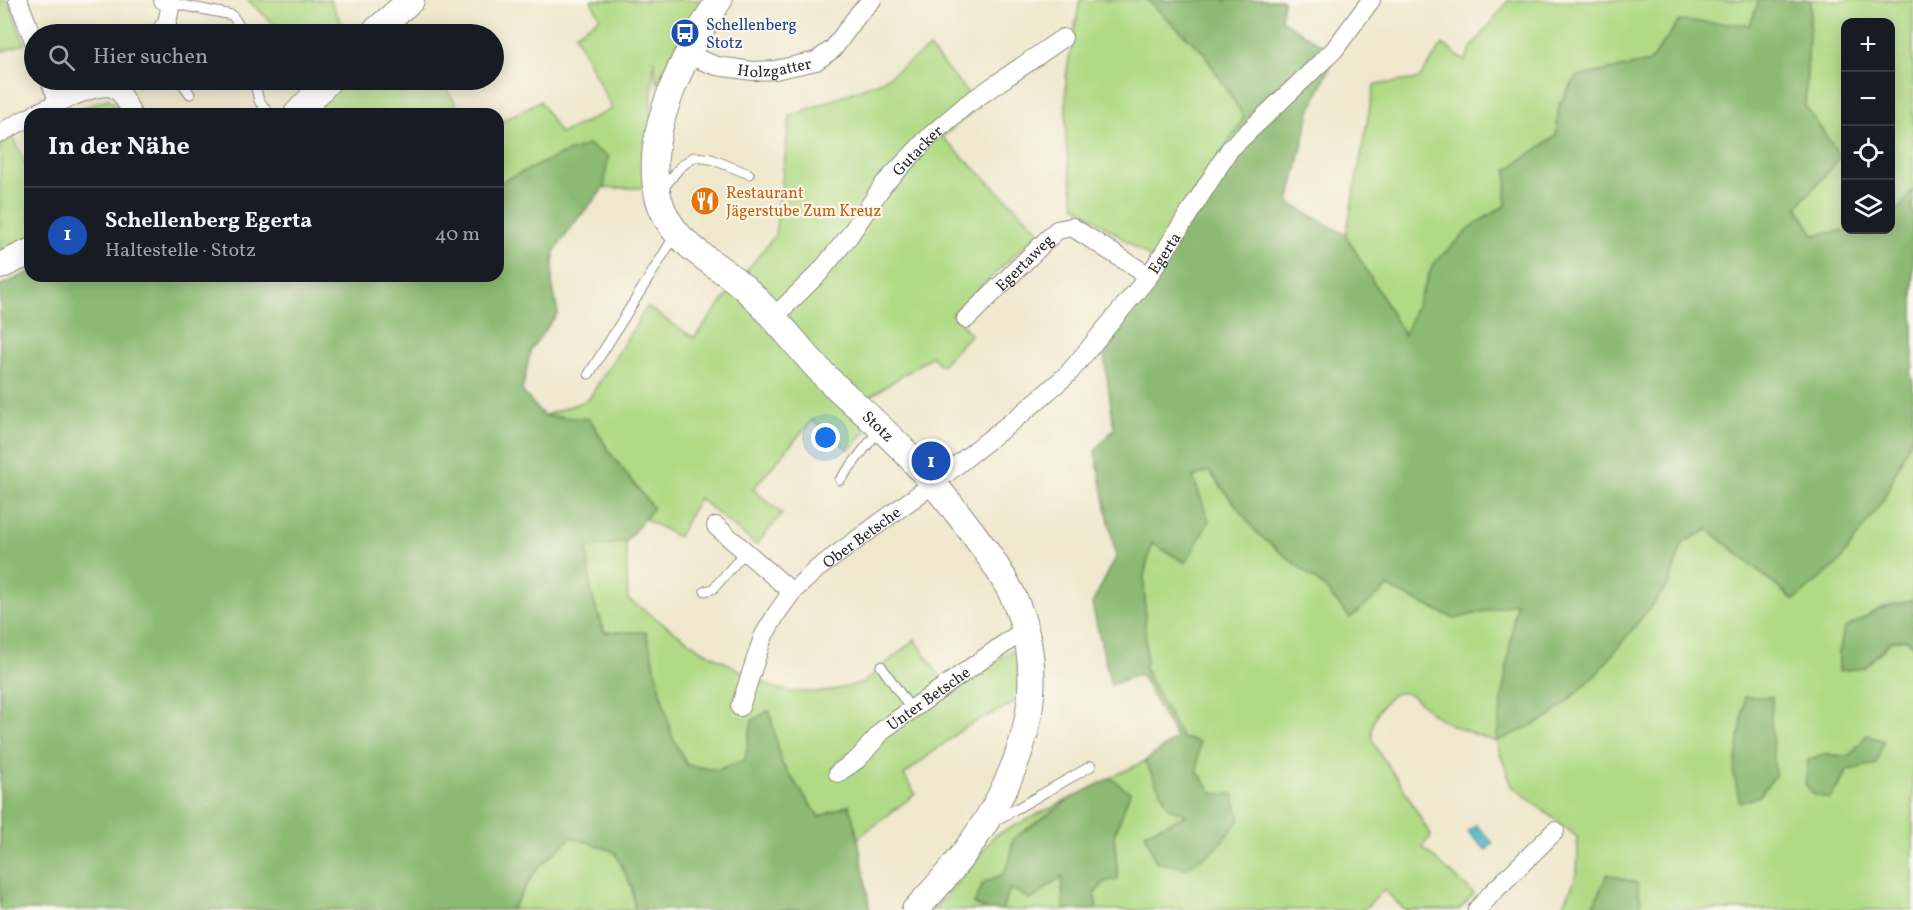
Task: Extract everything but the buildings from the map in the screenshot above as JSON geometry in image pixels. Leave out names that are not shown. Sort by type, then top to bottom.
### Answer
[{"type":"street","points":[[18,0],[27,24]]},
{"type":"street","points":[[383,24],[411,0]]},
{"type":"street","name":"Stotz","points":[[718,0],[687,55],[669,101],[657,146],[655,166],[657,195],[663,211],[676,234],[693,250],[746,289],[812,363],[920,468],[975,535],[1003,578],[1017,606],[1025,632],[1032,679],[1029,722],[1009,779],[956,865],[915,910]]},
{"type":"street","name":"Holzgatter","points":[[687,55],[717,66],[753,71],[775,70],[816,61],[833,49],[860,12],[873,0]]},
{"type":"street","name":"Egerta","points":[[933,484],[1068,374],[1149,276],[1230,149],[1334,50],[1371,0]]},
{"type":"street","points":[[166,24],[167,1]]},
{"type":"street","name":"Gutacker","points":[[773,318],[819,273],[849,236],[884,184],[931,135],[966,105],[1063,38]]},
{"type":"street","points":[[54,90],[59,103]]},
{"type":"street","points":[[48,108],[97,90]]},
{"type":"street","points":[[121,90],[129,108]]},
{"type":"street","points":[[303,108],[320,90]]},
{"type":"street","points":[[0,133],[24,120]]},
{"type":"street","name":"Egertaweg","points":[[966,319],[1057,230],[1072,227],[1149,276]]},
{"type":"street","points":[[0,266],[24,255]]},
{"type":"street","name":"Ober Betsche","points":[[740,707],[763,637],[792,592],[817,569],[933,484]]},
{"type":"street","points":[[716,526],[792,592]]},
{"type":"street","name":"Unter Betsche","points":[[838,773],[858,759],[884,729],[1017,635],[1025,632]]},
{"type":"street","points":[[1477,910],[1555,831]]},
{"type":"lane","points":[[167,1],[232,15],[238,24]]},
{"type":"lane","points":[[187,90],[190,94]]},
{"type":"lane","points":[[256,90],[259,101],[265,108]]},
{"type":"lane","points":[[657,195],[681,167],[694,157],[711,159],[749,174]]},
{"type":"lane","points":[[590,374],[676,234]]},
{"type":"lane","points":[[840,480],[880,428]]},
{"type":"lane","points":[[705,591],[712,589],[746,551]]},
{"type":"lane","points":[[881,666],[911,709]]},
{"type":"lane","points":[[986,819],[1000,818],[1091,766]]},
{"type":"green space","points":[[0,0],[8,0],[24,44],[0,52]]},
{"type":"green space","points":[[248,0],[330,0],[342,24],[273,24]]},
{"type":"green space","points":[[591,0],[705,0],[696,15],[692,14],[657,84],[654,59],[647,167],[651,188],[604,188],[608,156],[504,182],[504,120],[540,101],[560,134],[612,109],[575,34],[600,18]]},
{"type":"green space","points":[[1080,0],[1147,0],[1204,53],[1244,117],[1176,224],[1153,284],[1149,257],[1075,205],[1066,146],[1066,76]]},
{"type":"green space","points":[[1147,0],[1283,0],[1281,20],[1336,54],[1310,111],[1289,203],[1346,235],[1404,335],[1434,263],[1475,224],[1506,205],[1507,170],[1556,136],[1559,105],[1576,77],[1650,62],[1679,21],[1750,25],[1759,0],[1811,0],[1805,106],[1841,157],[1797,207],[1814,235],[1841,231],[1841,234],[1895,234],[1895,215],[1913,190],[1913,367],[1910,371],[1913,383],[1913,434],[1883,500],[1839,563],[1794,600],[1708,529],[1683,543],[1669,584],[1596,675],[1550,717],[1496,742],[1516,603],[1455,619],[1388,587],[1350,618],[1324,587],[1258,534],[1209,471],[1193,477],[1209,521],[1186,563],[1152,543],[1144,575],[1146,661],[1144,668],[1182,738],[1199,742],[1197,771],[1213,794],[1233,794],[1240,819],[1215,850],[1186,868],[1156,862],[1145,833],[1187,815],[1169,808],[1145,761],[1176,738],[1140,674],[1111,685],[1092,604],[1116,557],[1095,451],[1114,429],[1103,347],[1153,284],[1176,224],[1244,117],[1204,53]]},
{"type":"green space","points":[[1509,0],[1759,0],[1750,25],[1679,21],[1650,62],[1576,77],[1559,105],[1556,136],[1507,170],[1506,205],[1475,224],[1434,263],[1404,336],[1346,235],[1374,85],[1419,79],[1443,44],[1465,61],[1472,47]]},
{"type":"green space","points":[[1811,0],[1913,0],[1913,190],[1895,215],[1895,18],[1841,18],[1841,231],[1814,235],[1797,207],[1840,157],[1805,106]]},
{"type":"green space","points":[[929,48],[979,106],[942,137],[1040,231],[952,314],[971,334],[941,366],[932,356],[868,398],[882,413],[849,450],[812,420],[753,489],[782,514],[756,545],[699,498],[678,537],[645,519],[653,508],[610,453],[590,419],[543,416],[588,400],[647,307],[694,338],[775,235],[790,116],[882,81]]},
{"type":"green space","points":[[334,90],[447,90],[458,108],[315,108]]},
{"type":"green space","points":[[108,99],[118,108],[82,108]]},
{"type":"green space","points":[[13,136],[24,161],[24,242],[0,253],[0,145]]},
{"type":"green space","points":[[588,145],[608,156],[604,188],[554,252],[552,283],[558,313],[531,349],[522,391],[544,416],[590,419],[610,453],[653,508],[626,541],[587,549],[591,593],[604,632],[646,632],[672,737],[687,765],[717,770],[745,760],[752,721],[769,710],[782,764],[819,817],[849,805],[858,838],[870,910],[635,910],[632,888],[615,852],[572,837],[537,869],[511,910],[0,910],[0,286],[24,275],[24,282],[504,282],[504,180]]},
{"type":"green space","points":[[1913,434],[1913,600],[1879,609],[1839,653],[1878,656],[1891,641],[1906,639],[1913,645],[1913,910],[1640,910],[1641,901],[1594,904],[1595,910],[1561,910],[1576,875],[1577,837],[1512,786],[1496,742],[1448,723],[1402,692],[1389,698],[1378,712],[1373,723],[1374,742],[1431,836],[1422,847],[1474,894],[1459,910],[1405,910],[1384,890],[1363,910],[1092,910],[1097,907],[1094,894],[1105,882],[1118,878],[1114,836],[1130,792],[1110,778],[1145,761],[1169,808],[1187,815],[1156,862],[1213,794],[1197,771],[1199,742],[1182,738],[1144,668],[1146,661],[1144,575],[1152,543],[1193,477],[1209,471],[1258,534],[1324,587],[1350,618],[1388,587],[1455,619],[1516,603],[1497,741],[1669,584],[1682,543],[1708,529],[1793,600],[1883,500]],"holes":[[[1745,697],[1772,697],[1771,718]],[[1820,755],[1849,756],[1861,766],[1848,770],[1839,786]]]},
{"type":"green space","points":[[626,541],[628,599],[700,649],[774,688],[792,692],[823,692],[863,683],[915,639],[950,692],[1010,651],[1018,655],[1018,701],[965,727],[904,775],[915,794],[858,838],[849,805],[819,817],[782,764],[769,711],[752,721],[745,760],[717,770],[687,765],[672,737],[659,689],[605,632],[591,593],[587,549]]},
{"type":"green space","points":[[1913,600],[1913,645],[1906,639],[1891,641],[1864,668],[1839,671],[1839,653],[1844,629],[1879,609]]},
{"type":"green space","points":[[1745,697],[1772,697],[1775,776],[1759,796],[1740,803],[1734,775]]},
{"type":"green space","points":[[1867,735],[1884,741],[1876,764],[1848,770],[1830,799],[1813,794],[1805,784],[1808,760],[1820,755],[1849,756]]},
{"type":"green space","points":[[1110,778],[1130,792],[1114,836],[1118,879],[1105,882],[1094,893],[1097,907],[1092,910],[1066,910],[1063,905],[1062,876],[1031,900],[1010,888],[1002,910],[987,910],[974,904],[983,883],[1003,874],[1010,860],[1013,839],[1073,797]]},
{"type":"green space","points":[[1073,797],[1013,839],[1010,860],[1003,874],[983,883],[974,904],[987,910],[933,910],[971,867],[994,836]]},
{"type":"green space","points":[[572,836],[615,852],[632,888],[635,910],[511,910],[537,869]]},
{"type":"green space","points":[[1607,874],[1637,883],[1641,901],[1640,910],[1595,910],[1594,904]]},
{"type":"green space","points":[[1062,876],[1063,904],[1066,910],[1002,910],[1010,888]]},
{"type":"water","points":[[1476,825],[1493,843],[1486,850],[1468,832]]},
{"type":"place","name":"Schellenberg Stotz","points":[[685,33]]},
{"type":"place","name":"Restaurant Jägerstube Zum Kreuz","points":[[705,201]]},
{"type":"place","name":"Schellenberg Egerta","points":[[931,461]]}]
